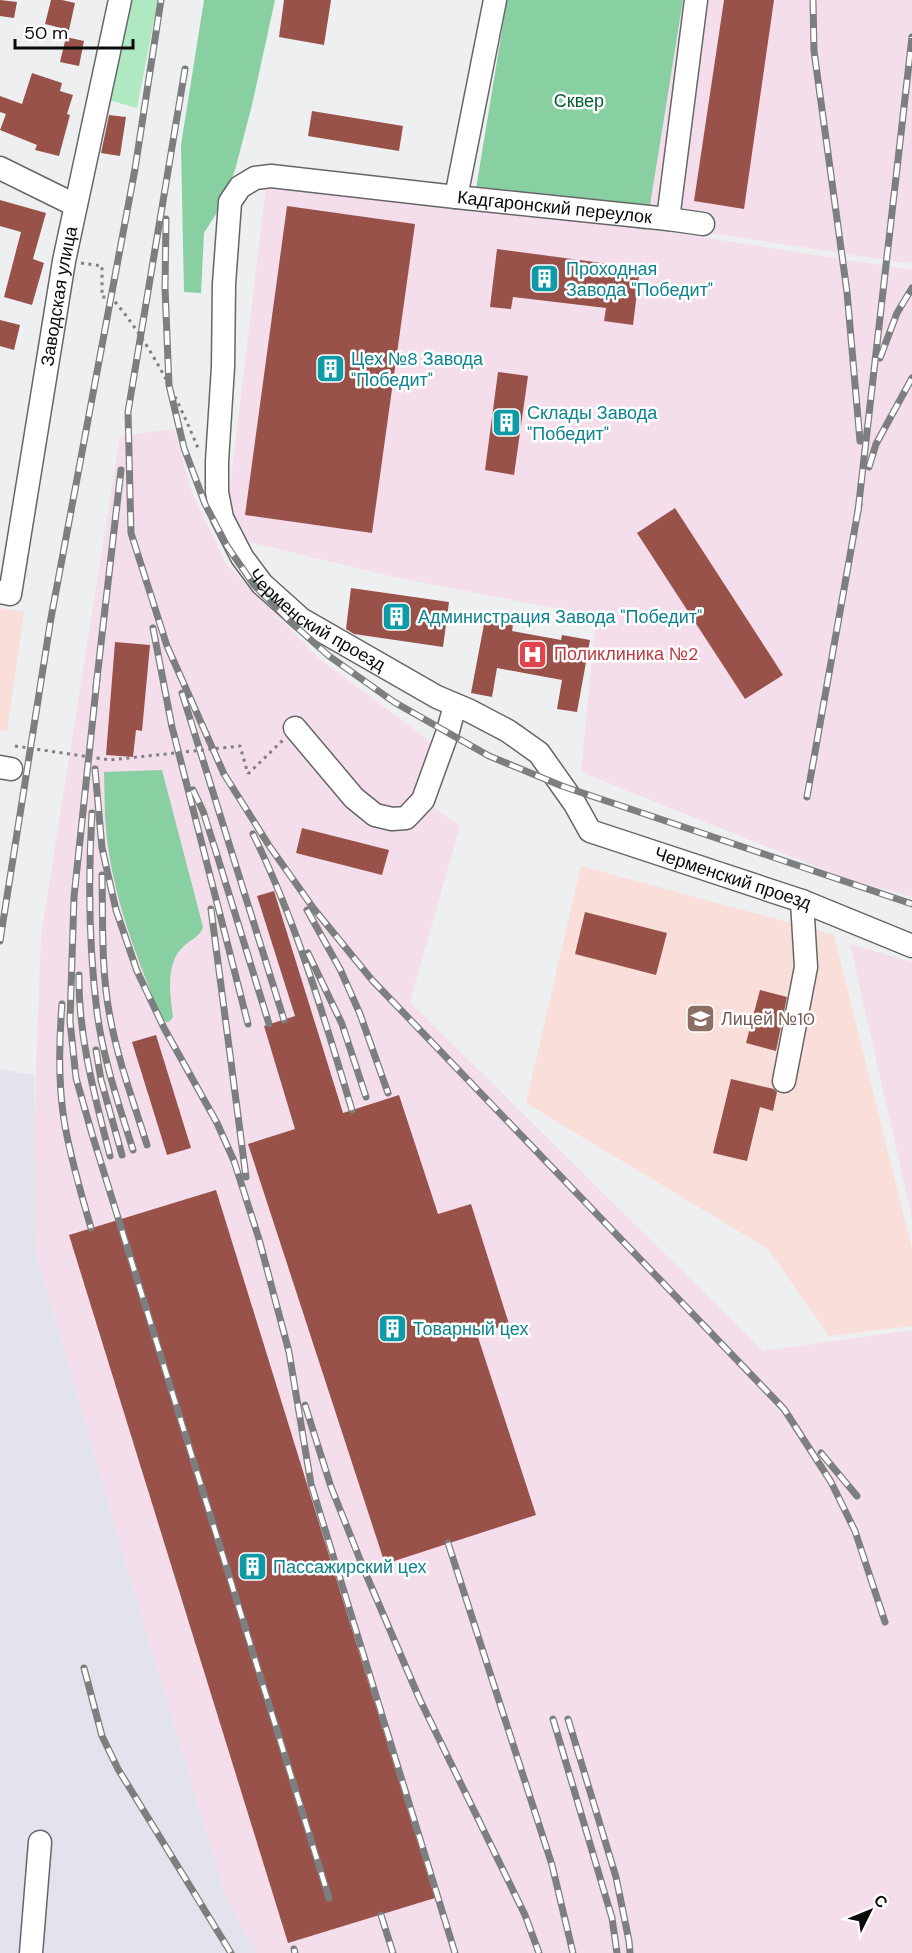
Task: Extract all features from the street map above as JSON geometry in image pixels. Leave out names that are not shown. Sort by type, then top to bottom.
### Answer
[{"type":"street","name":"Заводская улица","points":[[5,593],[64,261],[120,0]]},
{"type":"street","name":"Кадгаронский переулок","points":[[495,0],[456,197],[668,219],[696,0]]},
{"type":"street","points":[[0,168],[75,205]]},
{"type":"street","name":"Черменский проезд","points":[[456,197],[271,176],[255,178],[240,188],[230,202],[224,284],[217,492],[222,518],[242,557],[262,584],[301,619],[437,697],[508,731],[539,753],[575,804],[590,831],[802,901],[912,946]]},
{"type":"street","points":[[668,219],[703,224]]},
{"type":"street","points":[[295,728],[361,804],[375,815],[392,819],[406,818],[423,800],[455,705]]},
{"type":"street","points":[[784,1081],[806,967],[802,901]]},
{"type":"street","points":[[31,1953],[40,1842]]},
{"type":"path","points":[[64,261],[102,266],[102,297],[111,297],[169,384],[201,456],[217,461]]},
{"type":"path","points":[[15,746],[110,760],[240,746],[248,774],[295,728]]},
{"type":"shaded area","points":[[683,0],[912,0],[912,264],[646,223]]},
{"type":"shaded area","points":[[268,170],[912,270],[912,897],[845,878],[581,772],[596,616],[394,577],[238,539],[228,504]]},
{"type":"shaded area","points":[[174,429],[192,493],[226,564],[320,659],[436,746],[414,793],[460,826],[410,1002],[763,1351],[912,1330],[912,1953],[257,1953],[226,1898],[122,1551],[35,1249],[34,1118],[41,936],[120,436]]},
{"type":"shaded area","points":[[0,608],[24,612],[7,731],[0,730]]},
{"type":"shaded area","name":"Лицей №10","points":[[581,866],[834,935],[912,1249],[912,1326],[829,1336],[768,1249],[526,1103]]},
{"type":"shaded area","points":[[850,944],[912,962],[912,1218]]},
{"type":"shaded area","points":[[0,1069],[34,1075],[35,1249],[122,1551],[226,1898],[257,1953],[0,1953]]},
{"type":"green space","points":[[132,0],[158,0],[137,108],[108,100]]},
{"type":"green space","points":[[204,0],[275,0],[235,170],[221,206],[204,233],[201,293],[184,292],[181,145]]},
{"type":"green space","name":"Сквер","points":[[507,0],[683,0],[646,230],[474,201]]},
{"type":"green space","points":[[162,770],[203,927],[198,936],[178,953],[174,961],[170,979],[173,1017],[169,1022],[162,1019],[123,912],[112,868],[105,809],[104,772]]},
{"type":"building","points":[[0,0],[17,2],[14,18],[0,16]]},
{"type":"building","points":[[51,0],[75,3],[69,30],[45,24]]},
{"type":"building","points":[[284,0],[331,0],[324,45],[279,37]]},
{"type":"building","points":[[724,0],[774,0],[744,209],[694,201]]},
{"type":"building","points":[[66,37],[84,41],[79,66],[60,62]]},
{"type":"building","points":[[32,73],[62,83],[60,91],[73,95],[59,156],[35,150],[37,145],[0,130],[6,114],[0,112],[0,96],[22,104]]},
{"type":"building","points":[[312,111],[403,126],[399,151],[308,136]]},
{"type":"building","points":[[109,115],[126,117],[120,156],[101,153]]},
{"type":"building","points":[[0,200],[46,213],[33,259],[44,263],[32,305],[4,297],[21,232],[0,226]]},
{"type":"building","name":"Цех №8 Завода \"Победит\"","points":[[287,206],[415,224],[372,533],[245,515]]},
{"type":"building","name":"Проходная Завода \"Победит\"","points":[[497,249],[640,268],[633,325],[604,321],[606,308],[513,297],[511,309],[490,307]]},
{"type":"building","points":[[0,320],[20,325],[14,350],[0,346]]},
{"type":"building","name":"Склады Завода \"Победит\"","points":[[498,372],[528,376],[514,475],[485,470]]},
{"type":"building","points":[[675,508],[783,675],[745,699],[637,533]]},
{"type":"building","name":"Администрация Завода \"Победит\"","points":[[351,588],[449,602],[443,647],[354,634],[346,629]]},
{"type":"building","name":"Поликлиника №2","points":[[485,619],[513,625],[512,631],[561,640],[562,635],[590,640],[577,712],[557,709],[562,680],[497,668],[492,697],[471,693]]},
{"type":"building","points":[[115,642],[150,645],[142,731],[136,730],[133,757],[106,755]]},
{"type":"building","points":[[302,828],[389,850],[382,875],[296,853]]},
{"type":"building","name":"Товарный цех","points":[[274,891],[343,1113],[399,1095],[438,1214],[471,1204],[509,1324],[477,1334],[536,1515],[385,1564],[248,1144],[295,1129],[264,1026],[295,1016],[257,896]]},
{"type":"building","points":[[585,912],[667,933],[656,975],[575,954]]},
{"type":"building","points":[[760,990],[787,997],[776,1051],[746,1043]]},
{"type":"building","points":[[156,1035],[191,1148],[167,1155],[132,1042]]},
{"type":"building","points":[[731,1079],[774,1089],[777,1092],[773,1111],[760,1107],[747,1161],[713,1153]]},
{"type":"building","name":"Пассажирский цех","points":[[216,1190],[435,1898],[288,1943],[69,1235]]},
{"type":"railway","points":[[0,941],[51,618],[135,169],[161,0]]},
{"type":"railway","points":[[813,0],[814,51],[847,292],[860,441]]},
{"type":"railway","points":[[858,511],[912,37]]},
{"type":"railway","points":[[185,69],[128,412],[131,533],[167,646],[224,774],[270,847],[314,909],[372,980],[784,1409],[831,1482],[855,1531],[885,1622]]},
{"type":"railway","points":[[166,219],[165,288],[169,385],[184,448],[205,504],[227,546],[254,585],[293,624],[329,656],[394,702],[489,756],[562,786],[912,904]]},
{"type":"railway","points":[[880,358],[897,313],[912,288]]},
{"type":"railway","points":[[869,467],[876,444],[912,378]]},
{"type":"railway","points":[[96,687],[121,470]]},
{"type":"railway","points":[[807,797],[859,505]]},
{"type":"railway","points":[[153,628],[172,727],[248,1024]]},
{"type":"railway","points":[[97,679],[74,897],[70,1021],[76,1078],[329,1898]]},
{"type":"railway","points":[[182,693],[284,1020]]},
{"type":"railway","points":[[95,769],[102,848],[116,910],[137,971],[164,1028],[217,1123],[234,1161],[259,1239],[289,1352],[311,1484],[455,1953]]},
{"type":"railway","points":[[193,790],[203,811],[269,1024]]},
{"type":"railway","points":[[92,813],[90,913],[97,1012],[107,1064],[133,1150]]},
{"type":"railway","points":[[253,834],[296,935],[352,1110]]},
{"type":"railway","points":[[102,875],[107,1000],[122,1066],[147,1145]]},
{"type":"railway","points":[[211,909],[246,1177]]},
{"type":"railway","points":[[307,910],[340,969],[360,1014],[388,1093]]},
{"type":"railway","points":[[308,953],[342,1024],[366,1097]]},
{"type":"railway","points":[[79,975],[84,1044],[110,1156]]},
{"type":"railway","points":[[62,1004],[60,1033],[62,1106],[66,1134],[91,1228]]},
{"type":"railway","points":[[96,1050],[101,1080],[122,1155]]},
{"type":"railway","points":[[305,1405],[331,1487],[365,1572],[420,1700],[525,1915],[539,1953]]},
{"type":"railway","points":[[821,1453],[857,1496]]},
{"type":"railway","points":[[448,1543],[552,1865],[573,1953]]},
{"type":"railway","points":[[84,1668],[102,1736],[118,1769],[231,1953]]},
{"type":"railway","points":[[553,1719],[612,1918],[617,1953]]},
{"type":"railway","points":[[568,1719],[616,1877],[630,1953]]},
{"type":"railway","points":[[381,1915],[393,1953]]},
{"type":"railway","points":[[294,1949],[295,1953]]},
{"type":"place","name":"Проходная Завода \"Победит\"","points":[[545,279]]},
{"type":"place","name":"Цех №8 Завода \"Победит\"","points":[[330,369]]},
{"type":"place","name":"Склады Завода \"Победит\"","points":[[506,423]]},
{"type":"place","name":"Администрация Завода \"Победит\"","points":[[397,617]]},
{"type":"place","name":"Поликлиника №2","points":[[533,654]]},
{"type":"place","name":"Лицей №10","points":[[700,1019]]},
{"type":"place","name":"Товарный цех","points":[[392,1329]]},
{"type":"place","name":"Пассажирский цех","points":[[252,1567]]}]
